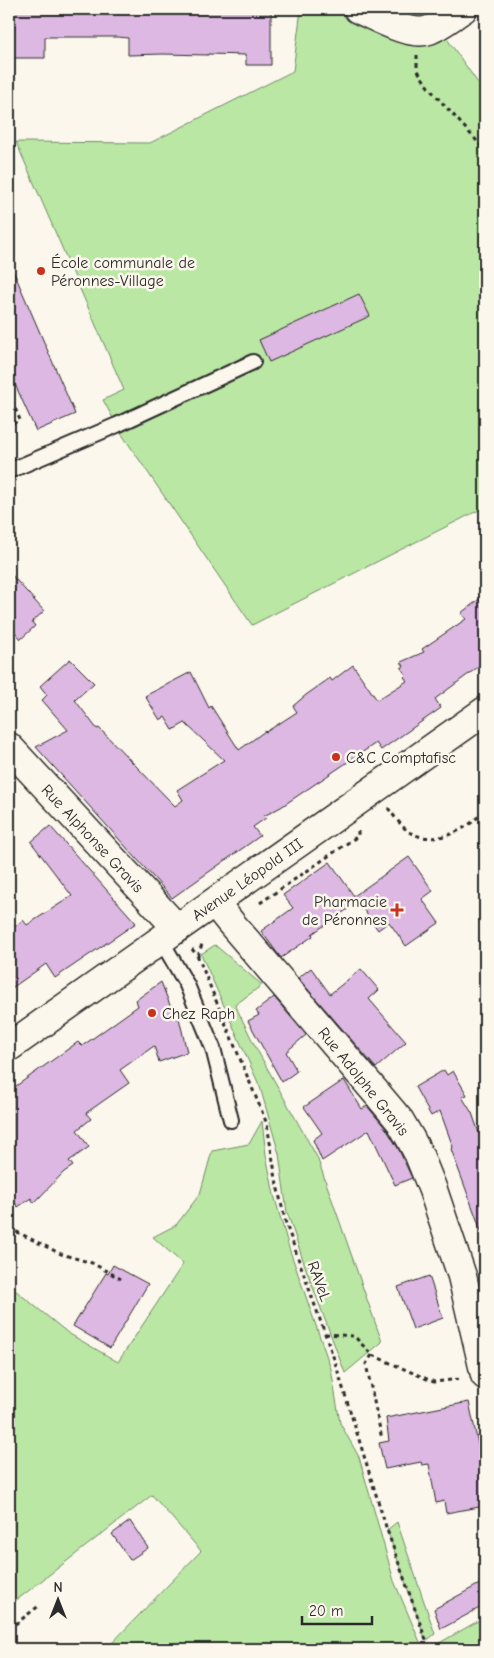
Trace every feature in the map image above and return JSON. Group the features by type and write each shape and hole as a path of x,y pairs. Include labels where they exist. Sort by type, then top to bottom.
{"street":[{"path":"358,9 416,32 427,31 438,26 463,9"},
{"name":"Avenue Léopold III","path":"9,1047 485,711"},
{"name":"Rue Alphonse Gravis","path":"9,747 169,934"},
{"name":"Rue Adolphe Gravis","path":"215,903 400,1121 410,1138 433,1190 462,1276 477,1377"}],"lane":[{"path":"9,471 117,425 253,362"},
{"path":"169,934 187,985 214,1048 231,1120"}],"path":[{"path":"416,32 417,69 428,87 485,150"},
{"path":"9,394 20,420 9,425"},
{"path":"374,790 401,824 410,832 423,836 442,836 453,833 480,816 485,808"},
{"name":"RAVeL","path":"169,934 198,957 268,1124 277,1185 286,1224 326,1334 387,1530 429,1649"},
{"path":"9,1228 61,1254 92,1263 121,1279"},
{"path":"326,1334 354,1336 372,1355 434,1382 477,1377"},
{"path":"372,1355 366,1364 382,1438"},
{"path":"9,1629 40,1605"}],"green space":[{"path":"301,9 358,9 438,26 485,93 485,507 252,625 121,433 103,400 124,390 16,142 150,143 293,71"},
{"path":"215,945 262,985 235,1005 256,1048 317,1157 382,1342 345,1373 287,1212 279,1154 260,1087 201,954"},
{"path":"262,1121 274,1195 289,1248 331,1369 340,1423 359,1457 394,1581 423,1649 110,1649 110,1645 201,1551 152,1495 9,1606 9,1298 15,1290 68,1333 118,1362 183,1264 153,1237 176,1225 200,1194 212,1151 249,1144"},
{"path":"397,1522 435,1634 426,1641 387,1530"},
{"path":"485,1617 485,1649 436,1649 434,1646"}],"building":[{"path":"9,9 271,9 271,65 246,65 246,55 128,55 128,38 118,37 45,37 45,58 9,58"},
{"path":"9,261 75,414 36,431 9,371"},
{"path":"359,294 370,316 269,362 259,340"},
{"path":"9,572 44,611 32,622 35,626 21,639 9,625"},
{"path":"485,595 485,662 435,699 441,708 381,750 376,743 281,807 264,816 266,818 253,827 260,836 172,898 36,747 68,730 42,700 47,695 40,686 70,659 94,683 75,700 97,729 99,728 175,806 183,800 177,790 224,760 185,723 173,730 165,717 160,720 145,696 191,672 209,708 211,706 239,750 265,731 297,712 293,706 306,695 330,678 332,681 353,665 377,700 407,681 404,677 406,675 401,668 404,666 401,662 424,652 422,649 466,619 461,613"},
{"path":"50,826 136,923 55,978 46,964 9,990 9,931 23,920 27,925 72,896 31,842"},
{"path":"409,857 433,891 422,899 439,923 406,946 389,922 378,930 358,902 281,958 261,931 293,908 283,895 330,862 354,896"},
{"path":"311,968 330,994 361,969 379,990 369,999 406,1042 376,1068 298,978"},
{"path":"161,982 175,1018 179,1018 187,1052 159,1062 154,1046 120,1070 129,1083 86,1113 91,1119 77,1130 89,1147 69,1161 73,1166 64,1172 34,1203 31,1198 18,1207 9,1194 9,1091 78,1042 82,1046 138,1006 136,1000"},
{"path":"274,997 306,1035 286,1052 297,1071 282,1082 248,1021 259,1015 256,1011"},
{"path":"444,1070 447,1075 453,1071 467,1095 462,1097 472,1113 485,1150 485,1236 483,1236 451,1149 453,1147 440,1111 431,1116 415,1087"},
{"path":"344,1080 362,1109 367,1106 387,1130 412,1178 395,1185 369,1130 322,1161 313,1140 322,1133 304,1107"},
{"path":"113,1265 148,1284 110,1348 73,1326"},
{"path":"429,1276 443,1318 413,1329 398,1287"},
{"path":"469,1402 485,1476 485,1506 446,1513 444,1501 436,1503 429,1464 422,1465 421,1462 385,1469 379,1443 389,1441 386,1418"},
{"path":"130,1521 148,1548 130,1560 112,1534"},
{"path":"485,1581 485,1605 441,1629 434,1609"}],"place":[{"name":"École communale de Péronnes-Village","path":"41,271"},
{"name":"C&C Comptafisc","path":"336,757"},
{"name":"Pharmacie de Péronnes","path":"397,910"},
{"name":"Chez Raph","path":"152,1013"}]}
